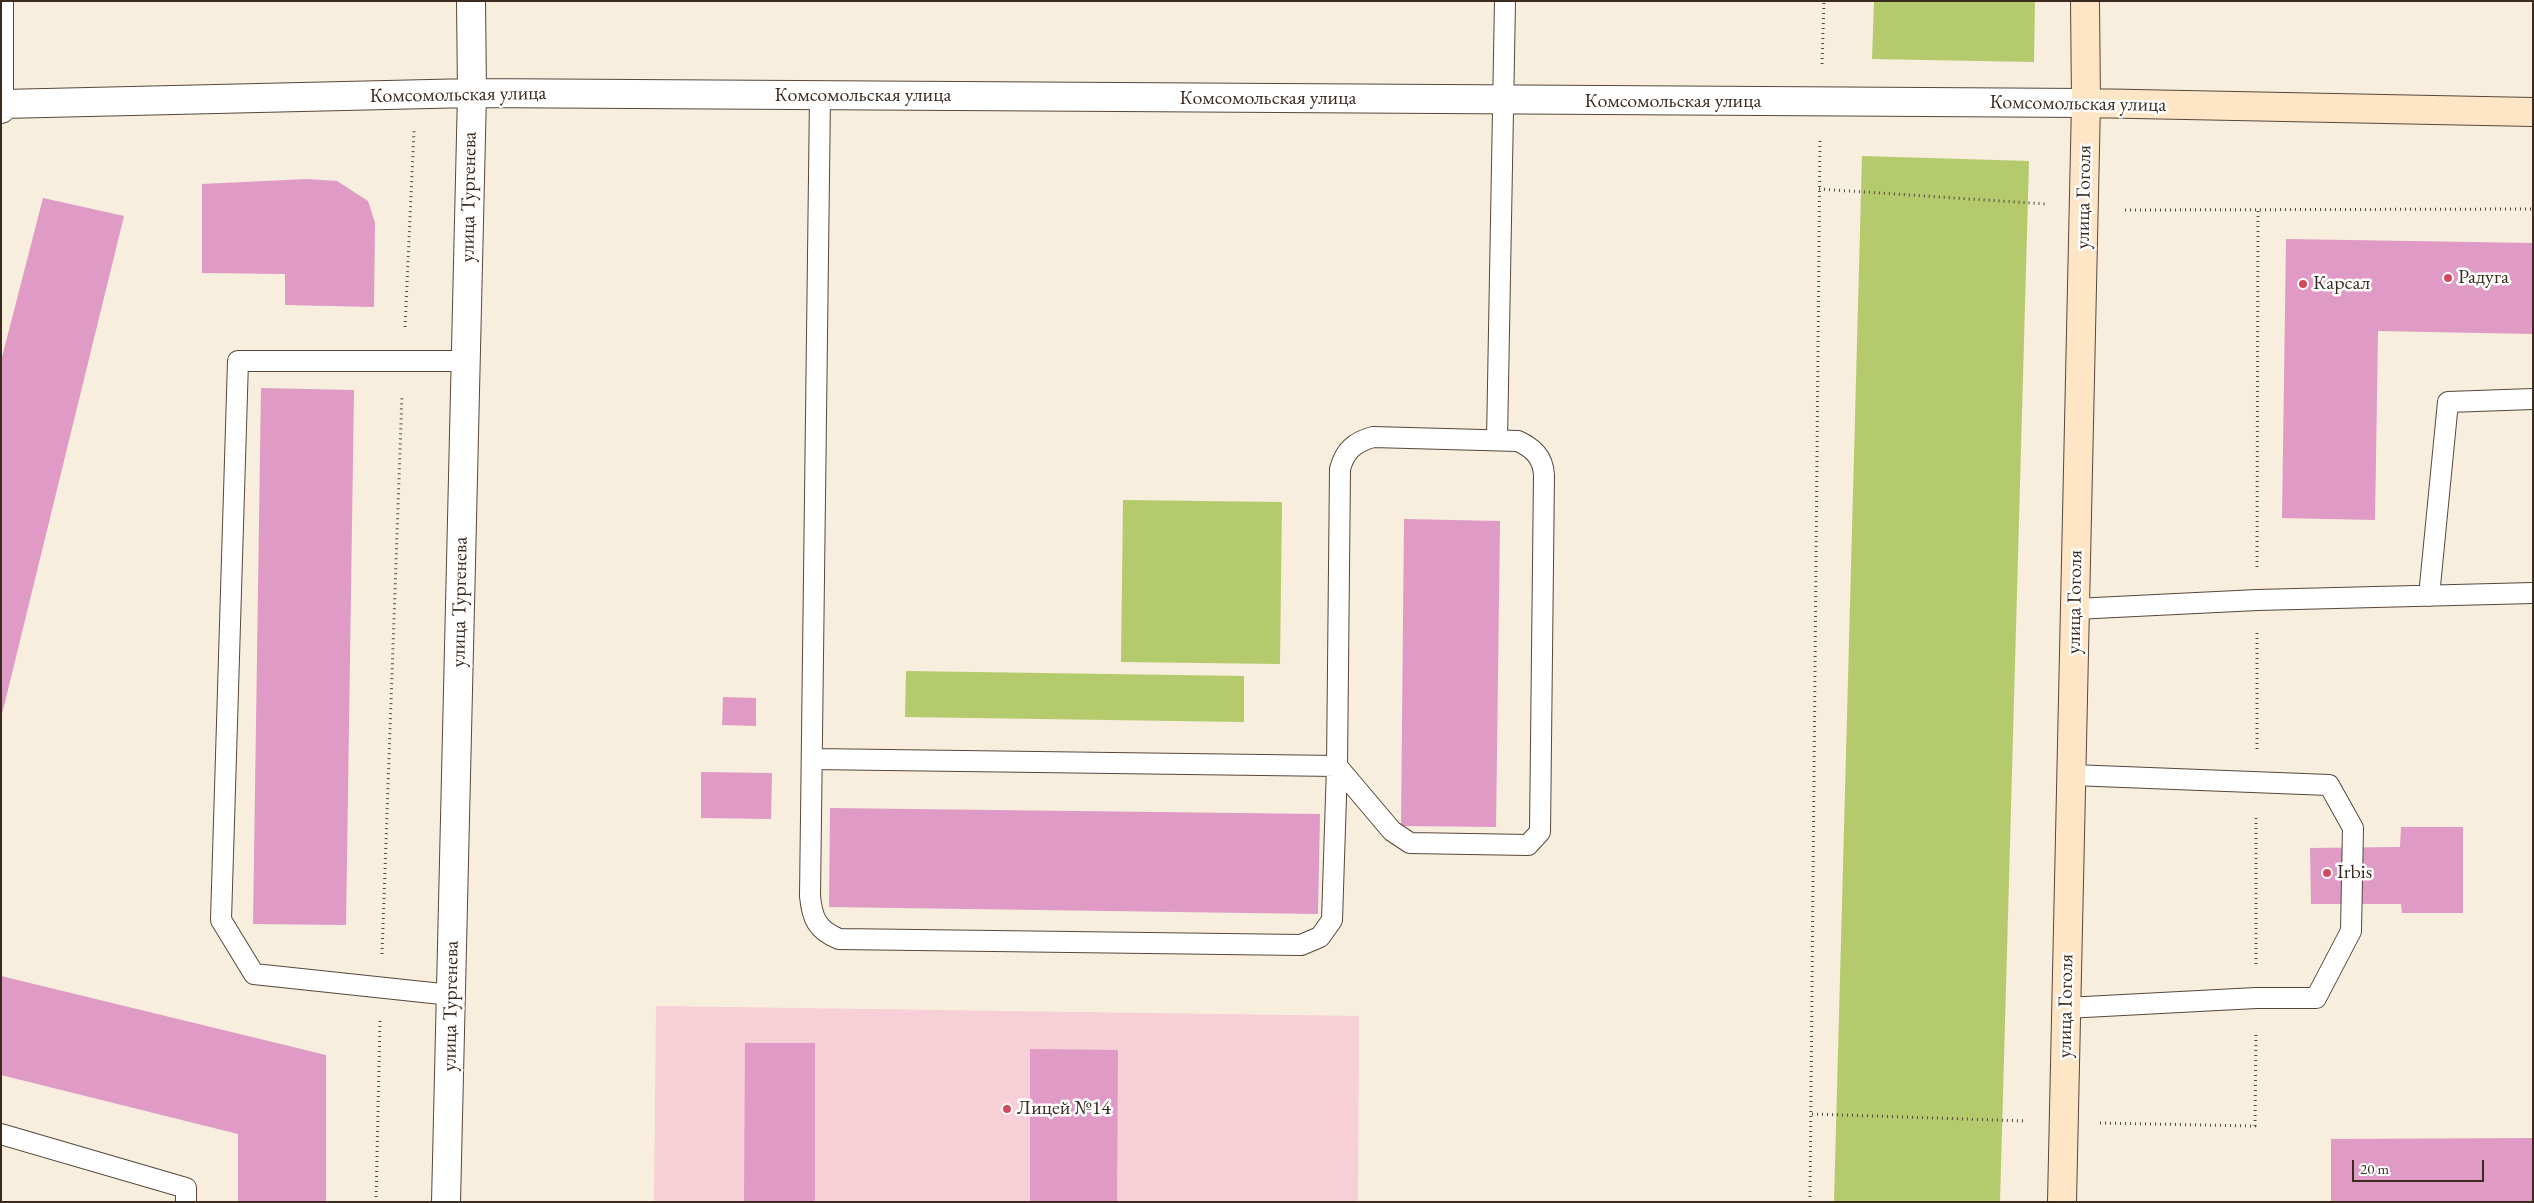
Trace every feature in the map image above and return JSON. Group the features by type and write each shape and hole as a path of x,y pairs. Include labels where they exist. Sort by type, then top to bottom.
{"main road":[{"name":"улица Гоголя","path":"2062,1202 2086,103 2085,1"},
{"name":"Комсомольская улица","path":"2086,103 2533,112"}],"street":[{"name":"улица Тургенева","path":"446,1202 472,93 471,1"},
{"name":"Комсомольская улица","path":"2,107 472,93 1821,103 2086,103"}],"lane":[{"path":"2,107 3,1"},
{"path":"1497,440 1501,100 1505,1"},
{"path":"812,759 1337,766 1392,831 1410,843 1520,846 1533,842 1540,832 1544,468 1541,460 1531,447 1518,441 1373,437 1360,441 1344,456 1340,469 1337,766 1332,920 1320,937 1301,945 839,939 827,934 818,926 812,915 811,906 812,759 820,96"},
{"path":"451,995 254,974 221,920 238,361 465,361"},
{"path":"2429,596 2448,402 2533,399"},
{"path":"2075,609 2257,600 2533,593"},
{"path":"2066,1008 2256,998 2316,998 2351,931 2353,828 2329,785 2256,784 2072,775"},
{"path":"1,1134 186,1188 186,1202"}],"path":[{"path":"1810,1202 1819,188 1824,1"},
{"path":"376,1202 380,987 415,95"},
{"path":"1819,188 2084,207"},
{"path":"2125,210 2533,210"},
{"path":"2255,1126 2258,210"}],"shaded area":[{"name":"Лицей №14","path":"656,1006 1359,1016 1358,1202 654,1202"}],"green space":[{"path":"1874,1 2035,1 2034,62 1872,59"},
{"path":"1862,156 2029,161 2000,1202 1834,1202"},
{"path":"1123,500 1282,502 1280,664 1121,662"},
{"path":"906,671 1244,676 1244,722 905,717"}],"building":[{"path":"307,179 337,181 368,201 375,223 374,307 285,305 285,274 202,273 202,184"},
{"path":"43,198 124,216 2,714 1,361"},
{"path":"2286,239 2533,243 2533,334 2378,331 2375,520 2282,518"},
{"path":"261,388 354,390 346,925 253,924"},
{"path":"1404,519 1500,521 1496,827 1401,826"},
{"path":"723,697 756,698 756,726 722,725"},
{"path":"701,772 772,773 771,819 701,818"},
{"path":"830,808 1320,814 1318,914 829,907"},
{"path":"2401,827 2463,827 2463,913 2402,913 2401,904 2311,904 2310,848 2400,847"},
{"path":"1,976 326,1055 326,1202 238,1202 238,1134 1,1075"},
{"path":"745,1043 815,1043 815,1202 744,1202"},
{"path":"1030,1049 1118,1050 1117,1202 1030,1202"},
{"path":"2533,1138 2533,1202 2331,1202 2331,1139"}],"place":[{"name":"Радуга","path":"2448,278"},
{"name":"Карсал","path":"2303,284"},
{"name":"Irbis","path":"2327,873"},
{"name":"Лицей №14","path":"1007,1109"}]}
